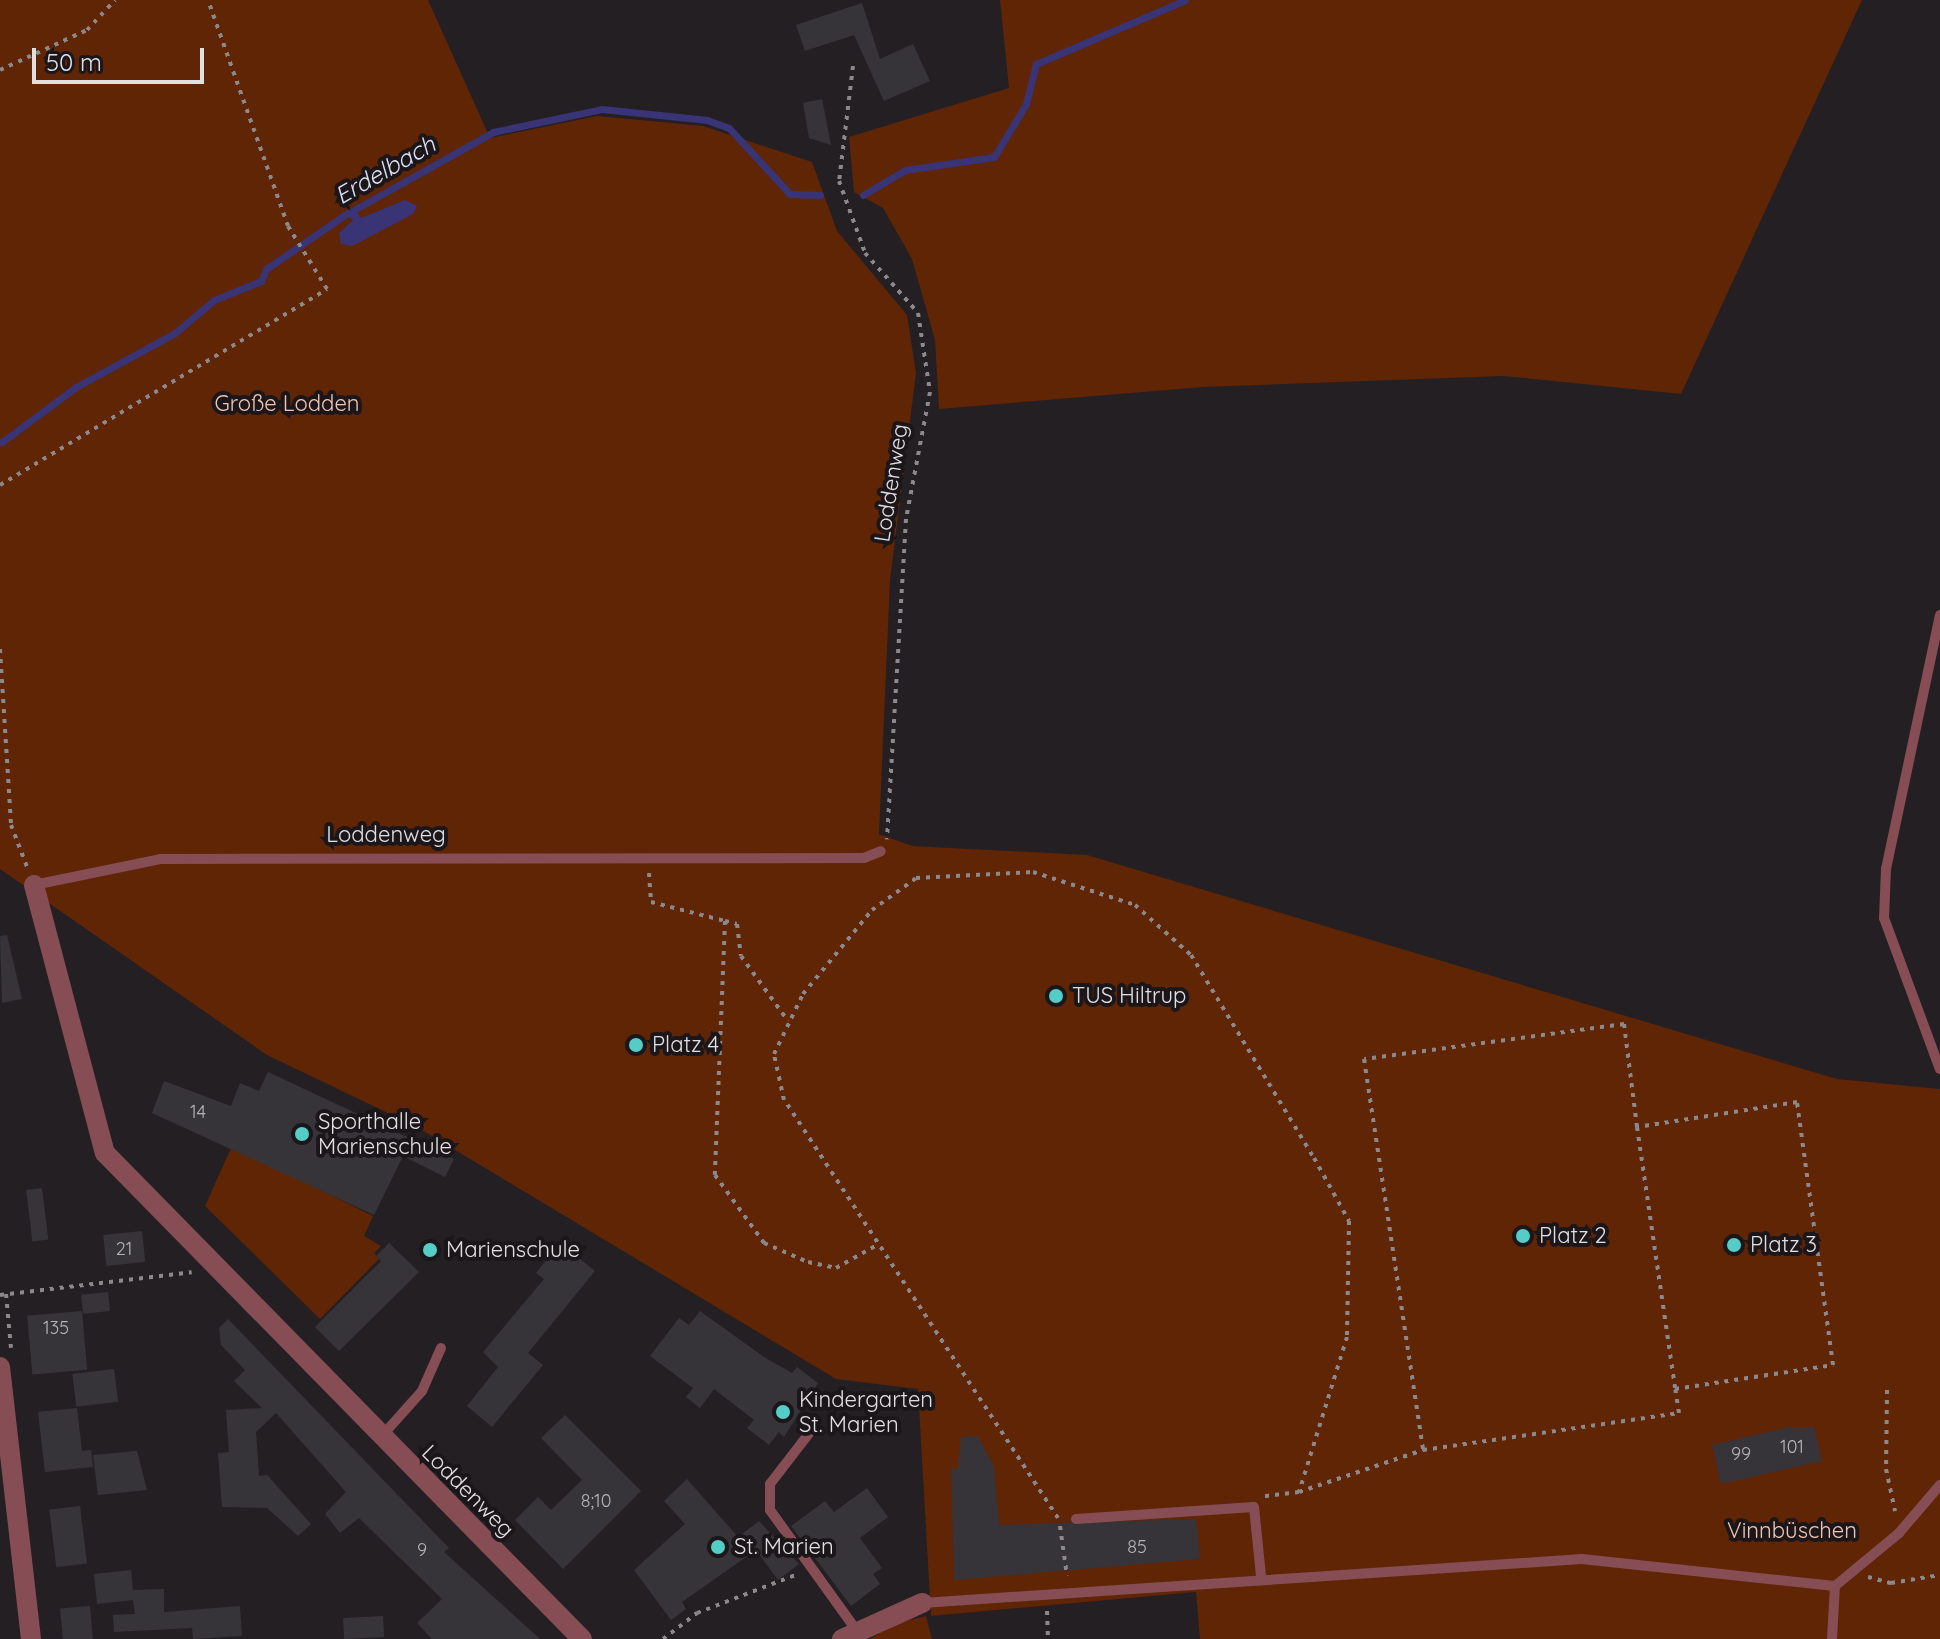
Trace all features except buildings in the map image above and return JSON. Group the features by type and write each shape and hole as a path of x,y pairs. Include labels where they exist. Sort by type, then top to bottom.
{"street":[{"name":"Loddenweg","path":"34,885 105,1153 214,1269 582,1639"},
{"path":"1,1368 31,1639"},
{"path":"849,1635 922,1603"}],"lane":[{"path":"1940,615 1886,869 1884,918 1940,1069"},
{"name":"Loddenweg","path":"34,885 161,859 864,858 881,851"},
{"path":"381,1437 422,1391 441,1348"},
{"path":"814,1427 770,1484 770,1510 809,1565 849,1635"},
{"path":"1832,1639 1835,1586 1853,1567 1899,1533 1940,1485"},
{"path":"1074,1516 1254,1507 1261,1576"},
{"path":"922,1603 1261,1576 1582,1559 1835,1586"}],"path":[{"path":"0,70 87,30 115,0"},
{"path":"0,485 327,289 288,226 208,0"},
{"name":"Loddenweg","path":"853,66 838,150 845,208 865,253 918,313 930,392 906,519 889,835 881,851"},
{"path":"0,649 11,825 34,885"},
{"path":"648,858 651,902 737,924 741,956 784,1006 789,1023"},
{"path":"1066,1591 1069,1556 1057,1514 784,1100 774,1054 803,994 872,910 916,878 1033,872 1135,905 1191,955 1349,1221 1347,1337 1299,1492"},
{"path":"725,921 715,1175 764,1243 808,1262 836,1268 879,1244"},
{"path":"1252,1498 1299,1492 1423,1450 1679,1413 1624,1024 1364,1059 1423,1450"},
{"path":"1637,1127 1797,1102 1833,1365 1675,1389"},
{"path":"1,1368 11,1346 3,1294 214,1269"},
{"path":"1887,1390 1886,1469 1899,1533"},
{"path":"1057,1514 1074,1516"},
{"path":"663,1639 697,1613 791,1581 809,1565"},
{"path":"1853,1567 1891,1583 1940,1575"},
{"path":"1046,1593 1048,1637"}],"green space":[{"path":"0,0 428,0 490,138 597,116 703,126 812,162 837,231 907,315 916,373 890,580 879,834 912,846 1087,855 1837,1079 1940,1089 1940,1639 1200,1639 1196,1592 931,1616 918,1389 836,1379 417,1127 267,1055 0,869"},
{"path":"1000,0 1862,0 1681,394 1503,376 1203,387 939,409 935,340 912,259 883,208 854,192 849,137 1009,88"},
{"path":"232,1146 373,1216 364,1236 381,1246 374,1253 379,1259 320,1319 205,1206"},
{"path":"926,1616 932,1639 870,1639 897,1623"}],"shaded area":[{"path":"405,200 417,206 413,214 352,246 341,244 339,233 353,220 346,215 355,210 361,218"}],"waterway":[{"name":"Erdelbach","path":"863,195 905,170 994,157 1026,104 1036,64 1185,0"},
{"name":"Erdelbach","path":"2,442 76,387 175,333 214,300 261,281 266,269 343,216 493,132 602,109 707,120 729,128 790,194 820,195"}],"place":[{"name":"TUS Hiltrup","path":"1056,996"},
{"name":"Platz 4","path":"636,1045"},
{"name":"Sporthalle Marienschule","path":"302,1134"},
{"name":"Platz 2","path":"1523,1236"},
{"name":"Platz 3","path":"1734,1245"},
{"name":"Marienschule","path":"430,1250"},
{"name":"Kindergarten St. Marien","path":"783,1412"},
{"name":"St. Marien","path":"718,1547"}],"park label":[{"name":"Große Lodden","path":"287,404"},
{"name":"Vinnbüschen","path":"1792,1531"}]}
